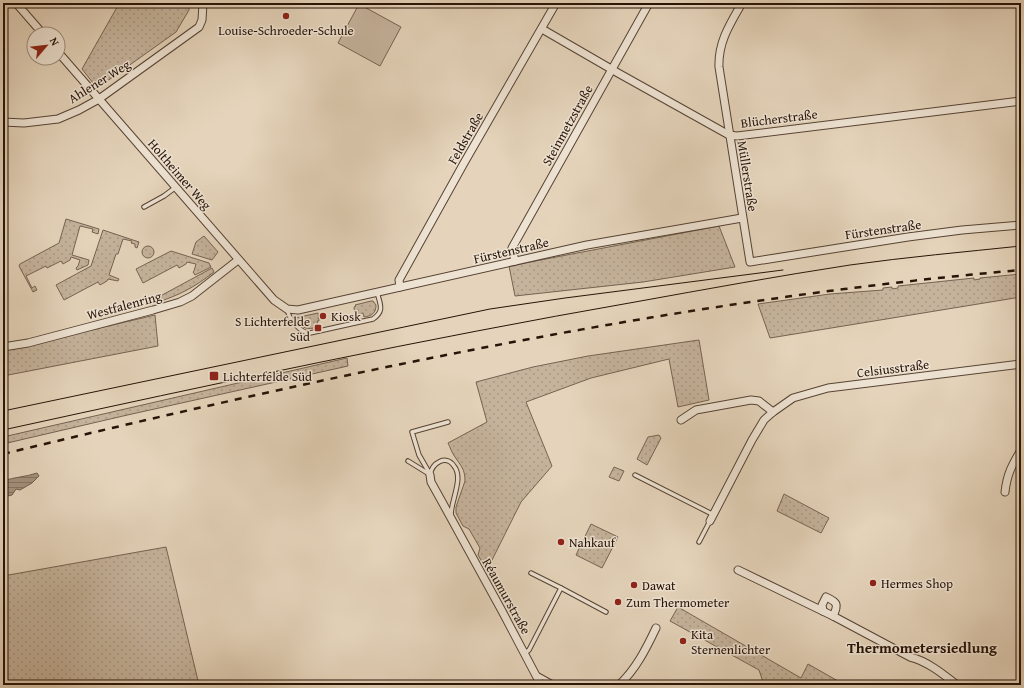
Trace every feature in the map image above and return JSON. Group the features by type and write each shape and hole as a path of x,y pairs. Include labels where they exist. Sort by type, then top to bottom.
{"street":[{"path":"16,3 36,26"},
{"name":"Ahlener Weg","path":"3,122 24,124 58,118 79,110 99,99 178,44 199,27 202,20 203,3"},
{"name":"Feldstraße","path":"400,287 399,280 556,3"},
{"name":"Steinmetzstraße","path":"515,261 512,248 649,3"},
{"name":"Müllerstraße","path":"742,3 724,34 718,58 750,262"},
{"name":"Blücherstraße","path":"542,28 612,70 729,135 737,136 1021,101"},
{"name":"Holtheimer Weg","path":"66,61 238,260 274,300 287,311"},
{"name":"Fürstenstraße","path":"287,311 298,310 593,244 742,218"},
{"name":"Fürstenstraße","path":"750,262 908,236 1021,225"},
{"name":"Westfalenring","path":"3,347 42,339 180,302 198,292 238,260"},
{"name":"Celsiusstraße","path":"712,518 752,440 764,420 793,398 828,388 1021,364"},
{"path":"681,420 696,410 751,400 759,401 773,412"},
{"path":"1005,492 1006,478 1021,450"},
{"name":"Réaumurstraße","path":"430,475 431,482 541,685"},
{"path":"738,570 823,611 916,659 936,670 957,685"},
{"path":"823,611 822,605 826,596 836,604 836,609 833,616"},
{"path":"619,685 629,676 642,656 656,628"}],"lane":[{"path":"144,207 164,196 176,187"},
{"path":"287,311 294,322 302,331 306,333 325,330 373,319 379,315 381,309 377,292"},
{"path":"430,475 419,455 412,432 448,422"},
{"path":"430,475 433,466 444,460 451,462 457,471 458,478 452,502 451,519"},
{"path":"408,461 430,475"},
{"path":"635,475 712,518"},
{"name":"Celsiusstraße","path":"699,542 712,518"},
{"path":"531,573 606,612"},
{"path":"525,653 530,650 561,588"},
{"path":"536,674 556,685"}],"shaded area":[{"path":"118,3 189,3 189,10 176,32 103,84 93,83 82,69"},
{"path":"359,4 401,27 380,66 338,43"},
{"path":"66,219 99,229 98,234 92,232 93,229 80,226 72,255 89,260 88,265 77,270 76,268 80,260 71,257 70,260 63,264 61,261 47,268 46,266 26,276 32,288 35,286 37,290 33,292 19,266 20,264 59,243"},
{"path":"719,226 735,267 643,282 515,296 509,266"},
{"path":"103,230 139,242 137,248 135,247 135,244 131,243 132,241 123,239 109,275 119,279 118,281 108,279 100,285 98,282 64,300 56,285 91,266"},
{"path":"204,236 218,252 212,260 192,254 196,242"},
{"path":"146,246 150,246 154,252 150,258 146,258 142,254 142,250"},
{"path":"171,251 209,263 211,267 195,275 193,272 196,264 187,262 179,268 177,265 143,283 136,269"},
{"path":"212,268 214,272 186,290 155,303 153,300"},
{"path":"1021,274 1021,297 770,338 758,304 830,294 883,290 883,288 892,287 892,289 898,288 898,286 974,278 974,280 980,278"},
{"path":"373,301 376,305 373,314 364,317 363,313 355,315 355,305"},
{"path":"318,313 318,325 314,326 314,328 303,327 295,318"},
{"path":"155,315 158,346 3,376 3,351"},
{"path":"699,340 709,400 678,407 669,359 591,378 526,402 552,466 521,502 487,570 478,555 480,548 469,529 463,526 456,513 456,507 465,477 462,468 448,443 487,422 476,382 533,367 588,356"},
{"path":"347,358 348,366 3,444 3,437"},
{"path":"659,435 661,438 647,465 637,459 648,437"},
{"path":"614,467 624,471 619,481 609,477"},
{"path":"37,473 39,476 32,483 20,490 16,489 12,495 3,497 3,481"},
{"path":"784,494 829,518 821,533 777,511"},
{"path":"591,524 618,537 602,568 576,555"},
{"path":"166,547 199,685 3,685 3,576"},
{"path":"678,607 801,678 808,664 845,685 764,685 759,670 670,621"}],"tram line":[{"path":"3,430 318,363 556,316 850,265 1021,246"},
{"path":"3,411 490,309 783,270"}],"railway":[{"path":"3,454 255,395 382,368 636,320 764,300 892,283 1021,270"}],"place":[{"name":"Louise-Schroeder-Schule","path":"286,16"},
{"name":"Kiosk","path":"323,316"},
{"name":"S Lichterfelde Süd","path":"318,328"},
{"name":"Lichterfelde Süd","path":"214,376"},
{"name":"Nahkauf","path":"561,542"},
{"name":"Hermes Shop","path":"873,583"},
{"name":"Dawat","path":"634,585"},
{"name":"Zum Thermometer","path":"618,602"},
{"name":"Kita Sternenlichter","path":"683,641"}],"district":[{"name":"Thermometersiedlung","path":"922,648"}]}
